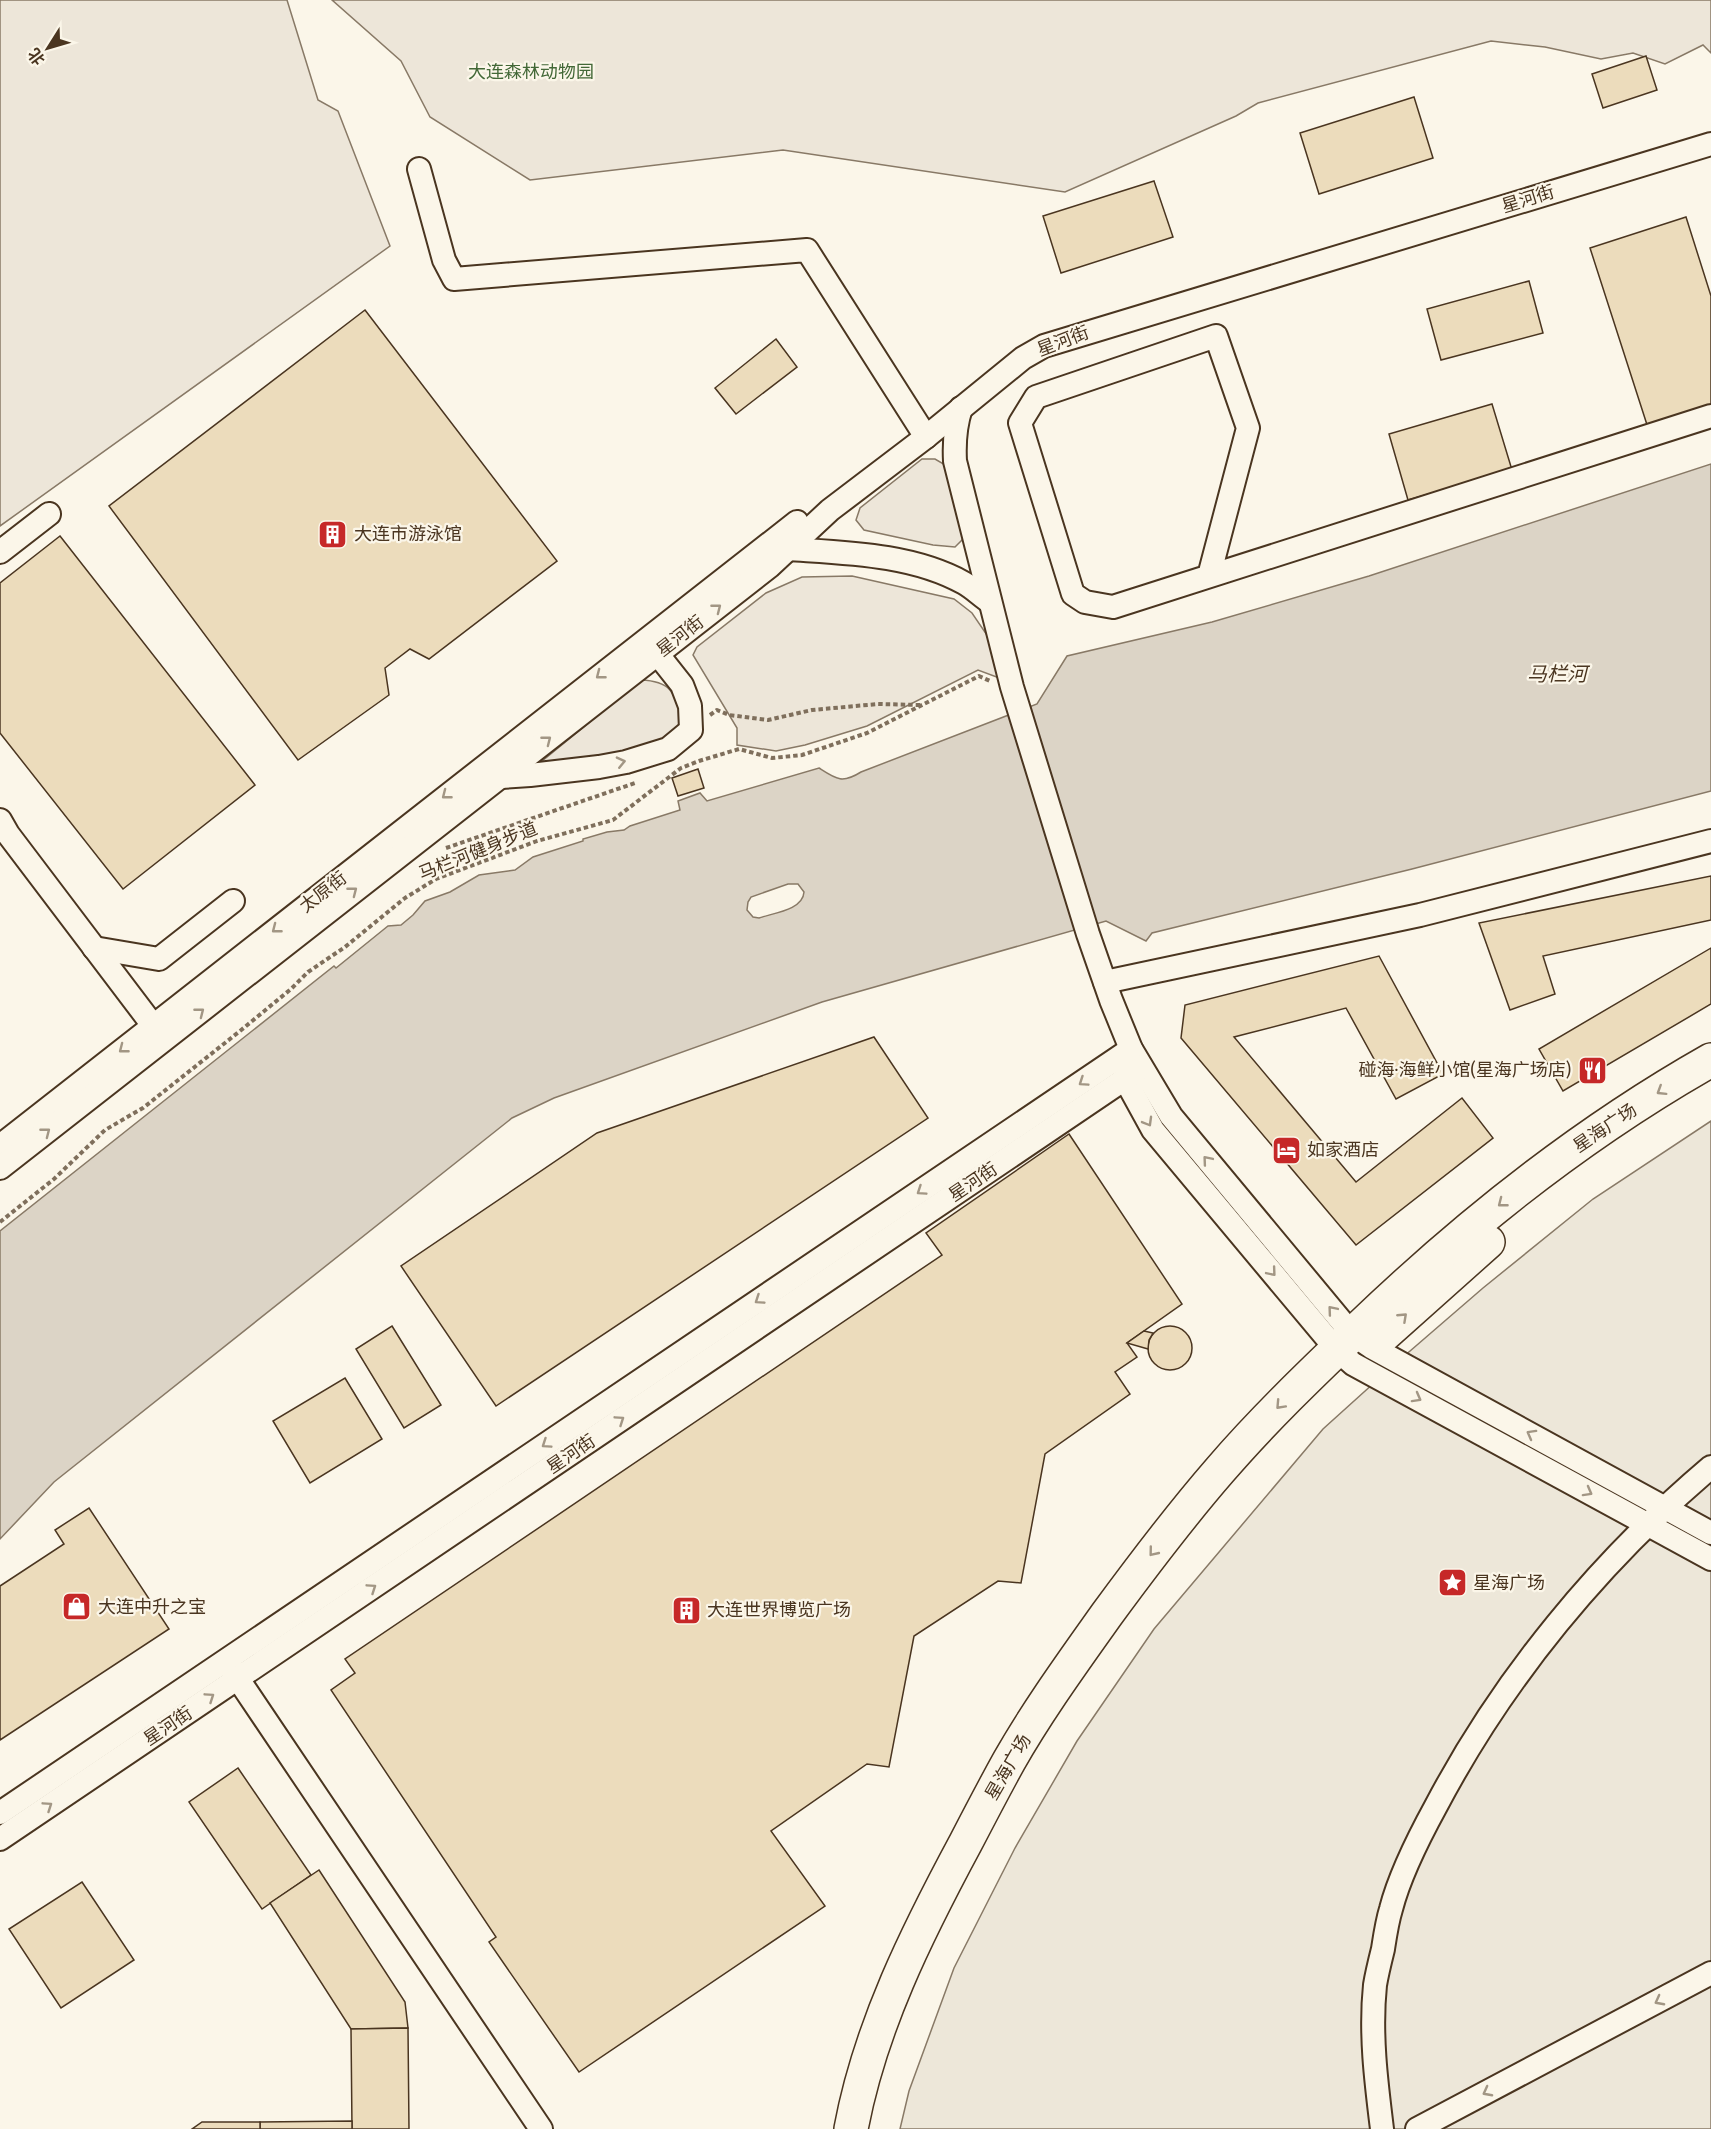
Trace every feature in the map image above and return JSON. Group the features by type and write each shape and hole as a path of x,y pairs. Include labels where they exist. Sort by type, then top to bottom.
{"highway":[{"name":"星海广场","path":"872,2129 878,2099 896,2040 972,1875 1031,1767 1095,1670 1163,1574 1237,1484 1316,1397 1409,1279 1463,1233 1584,1142 1711,1060"},
{"name":"星海广场","path":"850,2129 875,2034 952,1868 1010,1760 1074,1659 1145,1563 1220,1469 1302,1382 1353,1349 1531,1208 1644,1128 1711,1086"}],"street":[{"name":"星河街","path":"501,777 652,646 922,431 1016,348 1059,325 1711,129"},
{"name":"星河街","path":"922,431 961,408 1023,358 1062,339 1711,144"},
{"path":"419,169 444,260 454,279 807,250 922,431"},
{"path":"1209,576 1248,428 1216,336 1036,397 1020,423 1073,594 1085,602 1113,607 1711,416"},
{"path":"961,408 953,440 955,461 990,602 1004,685 1132,1066 1353,1349 1648,1525 1711,1559"},
{"path":"0,552 49,514"},
{"path":"784,542 901,561 934,569 965,584 990,602"},
{"path":"501,777 626,762 668,749 691,730 690,706 682,685 652,646"},
{"name":"太原街","path":"0,1168 158,1033 652,646"},
{"name":"太原街","path":"0,1146 158,1033 501,777"},
{"path":"0,820 8,834 158,1033"},
{"path":"1105,982 1420,915 1711,841"},
{"path":"94,948 159,959 233,901"},
{"name":"星河街","path":"0,1813 232,1670 1132,1066"},
{"name":"星河街","path":"0,1839 232,1670 1132,1066"},
{"path":"1353,1349 1711,1533"},
{"path":"1382,2129 1374,2064 1375,1984 1391,1907 1417,1842 1450,1778 1487,1718 1529,1661 1610,1562 1711,1467"},
{"path":"232,1670 541,2129"},
{"path":"1417,2129 1711,1973"}],"path":[{"name":"马栏河健身步道","path":"0,1222 54,1179 105,1130 143,1108 291,989 308,972 345,947 405,898 436,879 537,841 613,820 681,768 740,750 772,758 802,755 867,733 979,676 1004,685"},
{"path":"691,719 708,716 717,710 729,715 768,720 823,709 878,704 921,705"},
{"path":"660,775 681,768"},
{"path":"444,849 638,782"}],"green space":[{"path":"0,0 287,0 318,100 338,111 390,246 0,526"},
{"name":"大连森林动物园","path":"332,0 1711,0 1711,53 1703,45 1665,64 1633,53 1601,59 1545,47 1491,41 1258,103 1236,116 1065,192 783,150 530,180 430,117 401,61"},
{"path":"922,459 935,459 947,466 964,538 955,547 933,545 864,530 856,520 860,508"},
{"path":"852,576 954,599 972,613 989,638 1002,679 978,670 867,726 805,745 776,751 737,745 737,728 693,655 697,647 766,593 802,577"},
{"path":"641,680 659,683 674,695 682,718 673,735 607,757 541,762"}],"shaded area":[{"name":"星海广场","path":"1711,1121 1711,2129 900,2129 909,2091 954,1968 1015,1848 1077,1741 1154,1629 1323,1429 1483,1288 1593,1199"}],"water":[{"name":"马栏河","path":"1711,464 1711,791 1412,869 1152,933 1146,941 1106,921 822,1002 554,1098 512,1118 54,1482 0,1539 0,1231 334,966 336,968 388,926 401,925 425,901 450,892 479,875 515,870 533,857 583,841 583,839 624,830 680,810 678,801 700,793 707,801 819,768 839,779 849,778 1037,704 1067,656 1212,622 1369,576","holes":["788,884 798,884 804,892 799,903 793,907 759,918 753,917 747,910 751,897"]}],"building":[{"path":"1646,56 1657,90 1603,108 1592,74"},
{"path":"1414,97 1433,158 1319,194 1300,133"},
{"path":"1154,181 1173,237 1061,273 1043,216"},
{"path":"1686,217 1711,296 1711,414 1650,434 1590,248"},
{"path":"1529,281 1543,333 1441,360 1427,309"},
{"name":"大连市游泳馆","path":"365,310 557,561 429,659 410,649 385,668 389,695 298,760 109,506"},
{"path":"776,339 797,367 736,414 715,388"},
{"path":"1492,404 1512,470 1408,500 1389,434"},
{"path":"60,536 255,785 123,889 0,733 0,583"},
{"path":"698,769 704,788 678,796 672,778"},
{"path":"1711,876 1711,920 1543,956 1555,994 1510,1010 1479,923"},
{"path":"1711,948 1711,1004 1563,1091 1539,1049"},
{"path":"1379,956 1443,1074 1396,1099 1346,1008 1234,1037 1356,1182 1462,1098 1493,1138 1356,1245 1181,1038 1185,1005"},
{"path":"874,1037 928,1118 496,1406 401,1266 597,1133"},
{"name":"大连世界博览广场","path":"1069,1134 1182,1304 1127,1343 1137,1357 1115,1372 1130,1394 1045,1454 1021,1583 998,1581 914,1636 889,1767 867,1764 771,1831 825,1906 579,2072 489,1942 496,1937 331,1690 355,1673 345,1659 942,1255 926,1233"},
{"path":"392,1326 441,1405 404,1428 356,1349"},
{"path":"1170,1326 1179,1327 1186,1332 1191,1339 1191,1357 1186,1364 1179,1369 1170,1370 1161,1369 1154,1364 1149,1357 1148,1348 1149,1339 1154,1332 1161,1327"},
{"path":"1144,1331 1153,1333 1148,1349 1127,1343"},
{"path":"345,1378 382,1439 310,1483 273,1421"},
{"name":"大连中升之宝","path":"89,1508 169,1629 0,1740 0,1586 64,1544 55,1530"},
{"path":"238,1768 311,1875 262,1909 189,1802"},
{"path":"319,1870 405,2002 408,2028 351,2029 270,1903"},
{"path":"82,1882 134,1960 61,2008 9,1929"},
{"path":"408,2028 409,2129 352,2129 351,2029"},
{"path":"352,2121 352,2129 260,2129 260,2122"},
{"path":"202,2122 260,2122 260,2129 192,2129"}],"place":[{"name":"大连市游泳馆","path":"333,534"},
{"name":"碰海·海鲜小馆(星海广场店)","path":"1592,1070"},
{"name":"如家酒店","path":"1286,1150"},
{"name":"星海广场","path":"1452,1583"},
{"name":"大连中升之宝","path":"77,1607"},
{"name":"大连世界博览广场","path":"686,1610"}]}
